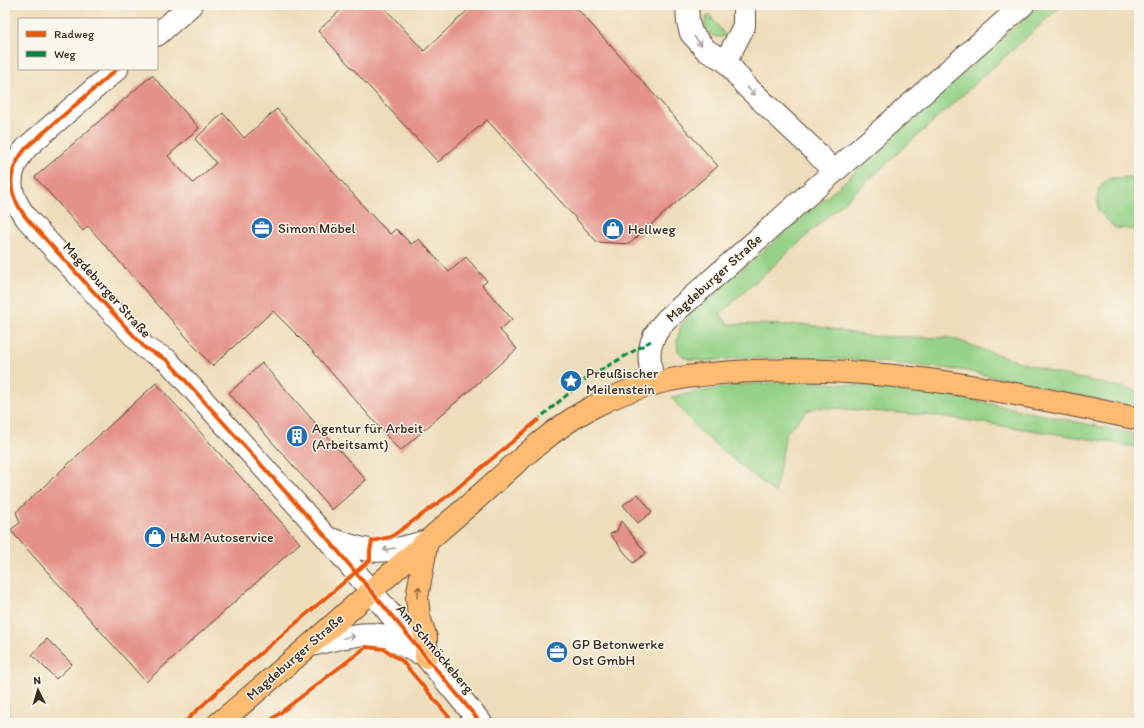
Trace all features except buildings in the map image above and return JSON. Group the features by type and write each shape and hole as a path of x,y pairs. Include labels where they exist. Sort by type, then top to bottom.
{"main road":[{"path":"654,384 689,377 735,372 782,370 842,372 936,380 1005,391 1139,419"},
{"name":"Magdeburger Straße","path":"219,723 311,645 371,590 553,432 564,424 600,404 624,393 654,384"},
{"path":"426,657 426,638 419,617 417,598 427,541"}],"street":[{"path":"158,34 192,5"},
{"path":"672,5 688,5 688,22 691,33 707,51 726,61 745,85 813,149 834,172"},
{"path":"726,61 744,26 744,5"},
{"name":"Magdeburger Straße","path":"654,384 649,364 649,353 651,341 659,327 1023,5"},
{"name":"Magdeburger Straße","path":"116,70 22,153 14,167 12,176 12,189 15,200 28,220 145,348 167,360 327,538 371,590"},
{"name":"Magdeburger Straße","path":"327,538 370,551 414,546 427,541"},
{"name":"Am Schmöckeberg","path":"371,590 481,723"},
{"path":"311,645 331,640 374,634 387,636 426,657"}],"green space":[{"path":"1040,5 1062,5 720,314 728,324 810,325 868,336 952,338 1055,373 1139,391 1139,408 961,370 836,359 739,358 704,361 689,359 684,357 678,351 677,342 681,325 694,310 843,183 870,158 876,150"},
{"path":"709,14 726,36 715,36 707,32 705,29 705,24"},
{"path":"1134,177 1139,182 1139,230 1115,228 1098,210 1098,189 1109,178"},
{"path":"818,382 944,394 1139,435 1139,448 1109,442 938,416 818,407 807,411 786,433 775,493 701,433 671,397 737,385"}],"waterway":[{"path":"5,699 8,723"}],"marked path":[{"path":"536,421 587,378 651,341"}],"cycle path":[{"path":"116,70 27,147 20,157 15,166 11,184 16,201 21,210 28,220 145,348 167,360 327,538 481,723"},
{"path":"184,723 241,670 370,560 372,541 391,537 449,495 538,420"},
{"path":"267,723 366,647 384,649 402,661 454,723"}],"place":[{"name":"Simon Möbel","path":"262,228"},
{"name":"Hellweg","path":"613,229"},
{"name":"Preußischer Meilenstein","path":"571,381"},
{"name":"Agentur für Arbeit (Arbeitsamt)","path":"297,436"},
{"name":"H&M Autoservice","path":"155,537"},
{"name":"GP Betonwerke Ost GmbH","path":"557,652"}]}
